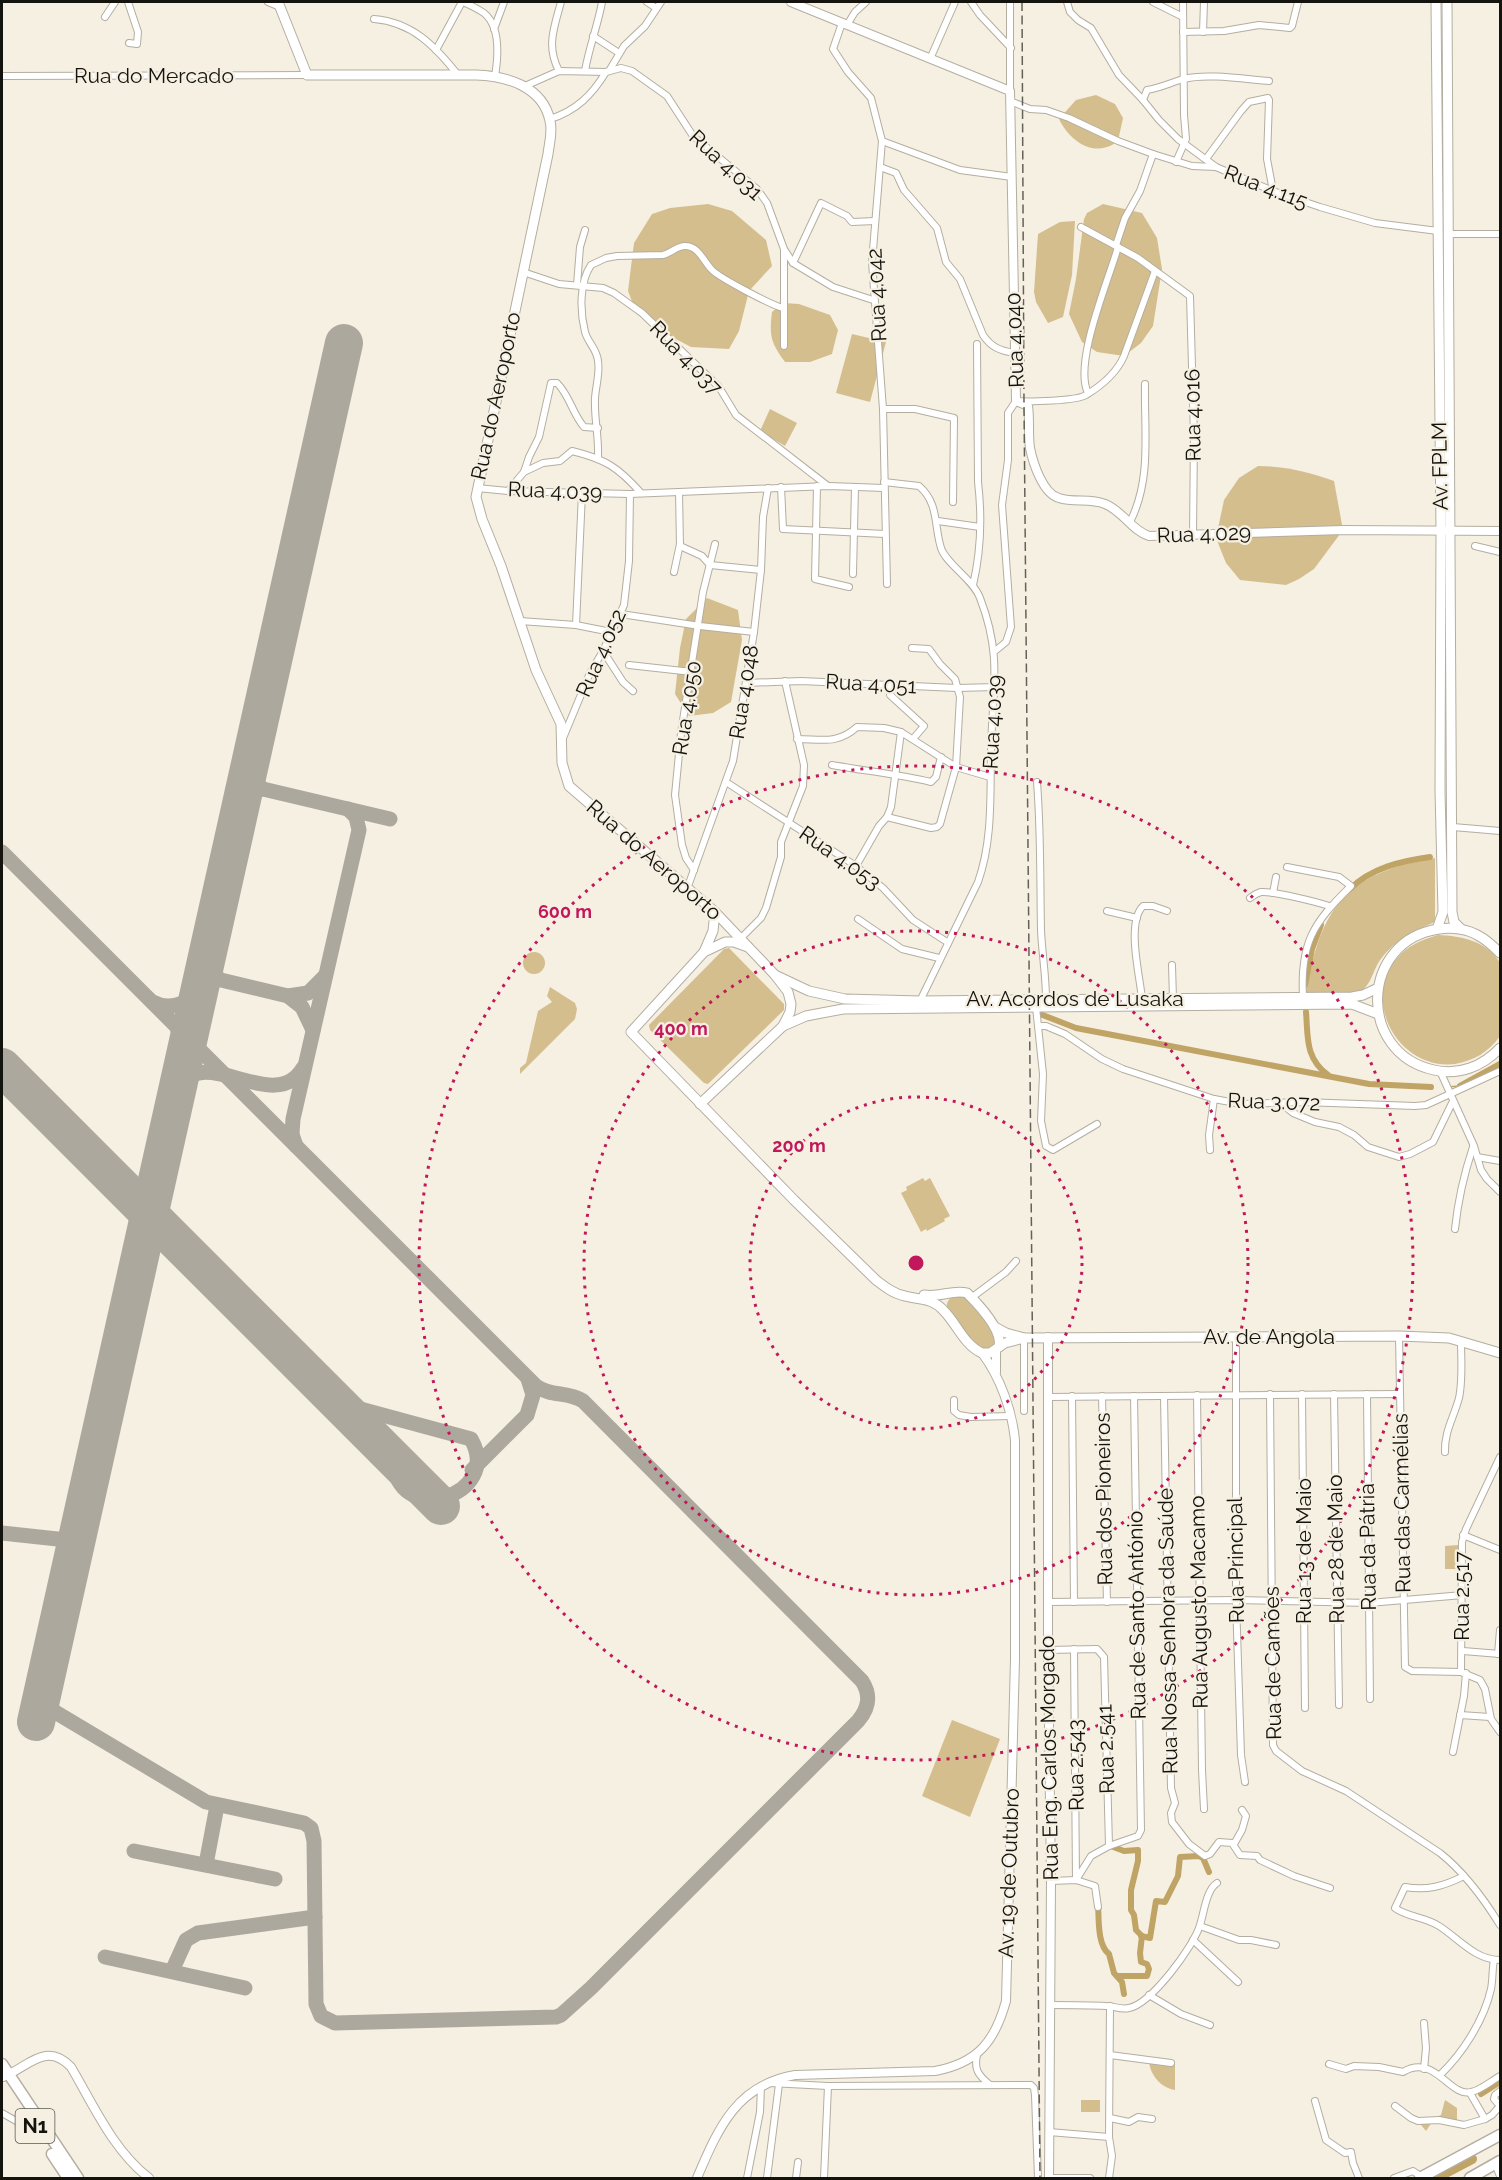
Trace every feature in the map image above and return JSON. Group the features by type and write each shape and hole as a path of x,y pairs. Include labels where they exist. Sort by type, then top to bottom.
{"main road":[{"name":"Av. FPLM","path":"1436,2 1441,507 1448,535"},
{"name":"Av. FPLM","path":"1437,929 1443,912 1440,791 1448,535 1447,2"},
{"path":"279,4 307,75 495,76 511,79 525,86 544,107 550,119"},
{"name":"Rua do Aeroporto","path":"550,119 548,154 476,497 536,670 561,724 562,763 569,786 715,912 775,975 788,992 791,1004 783,1026"},
{"path":"1437,197 1448,196"},
{"path":"1448,535 1452,912 1454,922 1461,929"},
{"path":"704,952 713,931 715,912"},
{"path":"1500,953 1478,935 1461,929 1437,929 1422,933 1398,949 1382,974 1378,988 1378,1014 1390,1042 1400,1053 1425,1068 1440,1071 1472,1068 1487,1060 1500,1048"},
{"name":"Rua do Aeroporto","path":"700,1104 631,1032 704,952 725,942 734,942 750,948"},
{"name":"Av. Acordos de Lusaka","path":"775,975 809,991 830,997 920,1001 1352,997 1378,988"},
{"name":"Av. Acordos de Lusaka","path":"783,1026 807,1016 843,1009 1352,1004 1378,1014"},
{"path":"783,1026 700,1104 876,1280 895,1293 926,1299 935,1304 945,1311 961,1334 982,1353 990,1353 1005,1343 1024,1338"},
{"path":"895,1293 910,1292 929,1296 960,1291 972,1298 995,1327 1000,1337 998,1348"},
{"path":"945,1311 944,1301 950,1294"},
{"path":"995,1327 1024,1338"},
{"name":"Av. de Angola","path":"1024,1338 1399,1336 1461,1340 1500,1353"},
{"name":"N1","path":"2,2064 4,2076 68,2178"},
{"name":"N1","path":"4,2076 78,2178"},
{"path":"1421,2178 1500,2135"},
{"path":"1470,2178 1498,2163"}],"street":[{"path":"105,17 115,2"},
{"path":"128,2 138,37 137,44 129,43"},
{"path":"268,2 279,4"},
{"path":"436,50 463,2 485,14 494,30 498,47 495,76"},
{"path":"494,30 504,2"},
{"path":"559,71 552,58 552,47 561,2"},
{"path":"585,71 588,51 598,26 602,2"},
{"path":"647,2 656,8"},
{"path":"550,119 560,116 583,102 593,92 619,54 633,36 645,26 661,2"},
{"path":"791,2 1010,92 1010,2"},
{"path":"845,24 863,2"},
{"path":"930,59 955,2"},
{"path":"970,2 1011,48"},
{"path":"1067,2 1070,12 1091,28 1119,75 1159,120 1184,144 1216,167"},
{"path":"1153,2 1183,17"},
{"path":"1176,162 1186,139 1183,2"},
{"path":"1203,32 1204,2"},
{"path":"1183,32 1224,31 1259,25 1290,28 1298,2"},
{"path":"374,19 408,27 436,50 458,75"},
{"name":"Rua 4.042","path":"845,24 833,49 848,72 871,98 882,141 872,262 873,300 883,409 887,584"},
{"path":"593,36 619,54"},
{"name":"Rua 4.031","path":"525,86 559,71 607,72 621,68 632,71 667,96 693,136 763,196 784,249 793,263 833,287 873,300"},
{"name":"Rua do Mercado","path":"2,76 307,75"},
{"path":"1143,100 1147,90 1184,79 1207,77 1269,81"},
{"name":"Rua 4.040","path":"995,651 1006,642 1011,627 1002,505 1008,460 1007,419 1009,408 1016,401 1010,92"},
{"path":"1206,159 1241,111 1252,101 1268,98 1267,159 1274,191"},
{"name":"Rua 4.115","path":"1010,101 1030,109 1046,110 1070,118 1118,141 1176,162 1192,166 1216,167 1274,191 1375,223 1438,231"},
{"path":"882,141 960,170 1012,177"},
{"path":"1088,393 1084,373 1092,330 1125,218 1140,191 1153,154"},
{"path":"880,167 896,173 904,190 937,228 946,262 960,279 988,343 999,350 1015,353"},
{"path":"793,263 821,203 847,216 851,222 875,221"},
{"path":"1016,401 1083,397 1107,378 1122,361 1155,271 1138,258 1081,227"},
{"path":"585,230 580,247 580,286 585,332 597,352 598,361 595,399 598,457"},
{"path":"1449,234 1500,234"},
{"path":"580,286 591,265 606,258 671,253 682,246 695,249 710,268 721,277 768,303 783,308"},
{"path":"784,249 784,346"},
{"name":"Rua 4.016","path":"1155,271 1189,294 1191,298 1194,437 1193,536"},
{"name":"Rua 4.037","path":"523,272 559,284 609,290 635,308 719,387 736,415 829,486"},
{"path":"973,585 978,564 980,527 977,344"},
{"path":"508,491 524,472 539,437 551,383 557,383 567,395 576,416 584,426 598,428"},
{"path":"1130,522 1138,508 1146,469 1145,384"},
{"name":"Rua 4.029","path":"1016,401 1029,407 1032,454 1051,494 1059,499 1101,502 1113,507 1137,530 1149,536 1343,530 1448,535 1500,531"},
{"path":"883,409 915,409 954,418 953,502"},
{"path":"524,472 543,463 560,461 570,451 598,457 618,471 641,493"},
{"path":"817,486 816,579 849,587"},
{"name":"Rua 4.039","path":"477,488 630,494 817,486 920,487 932,501 938,521 942,551 973,585 979,595 995,651 996,687 988,840 984,866 920,1001"},
{"path":"853,574 855,487"},
{"name":"Rua 4.048","path":"687,889 733,761 754,632 761,570 763,517 768,488"},
{"path":"781,488 782,529 885,534"},
{"path":"674,572 680,544 679,492"},
{"path":"576,625 582,493"},
{"name":"Rua 4.052","path":"563,738 590,673 621,614 629,561 630,494"},
{"path":"938,521 980,527"},
{"path":"680,544 683,548 702,556 710,565 761,570"},
{"name":"Rua 4.050","path":"694,870 686,858 682,845 675,795 681,732 704,592 715,544"},
{"path":"1475,546 1500,552"},
{"path":"621,614 754,632"},
{"path":"520,621 576,625 611,632"},
{"path":"887,817 931,828 937,827 940,824 956,766 960,697 955,679 940,664 932,651 912,648"},
{"path":"603,651 623,682 633,691"},
{"path":"629,665 692,672"},
{"path":"741,938 761,918 766,908 781,857 781,842 803,786 805,775 785,681"},
{"name":"Rua 4.051","path":"746,683 819,681 891,686 996,687"},
{"path":"891,686 890,695 924,726 913,739"},
{"path":"797,739 831,741 846,736 858,727 884,728 901,732 956,766 990,777"},
{"path":"856,866 891,807 901,732"},
{"path":"832,765 868,772 896,774 931,782 934,780 941,758"},
{"name":"Rua 4.053","path":"726,782 856,866 883,888 913,920 947,942"},
{"path":"1037,782 1041,934 1046,999"},
{"path":"1452,828 1500,831"},
{"path":"1287,867 1339,877 1351,886 1329,906 1317,922 1308,941 1302,970 1303,997"},
{"path":"1274,893 1276,877"},
{"path":"1250,898 1254,893 1274,893 1329,906"},
{"path":"1142,999 1134,934 1137,918 1143,906 1153,906 1167,911"},
{"path":"1107,911 1137,918"},
{"path":"858,919 902,949 939,958"},
{"path":"1172,965 1173,999"},
{"path":"1036,1007 1043,1074 1041,1121 1046,1146 1053,1150 1097,1124"},
{"name":"Rua 3.072","path":"1039,1026 1046,1026 1065,1034 1102,1059 1123,1069 1214,1099 1241,1104 1303,1102 1426,1105 1452,1098 1500,1071"},
{"path":"1440,1071 1487,1179 1500,1192"},
{"path":"1281,1104 1293,1113 1315,1122 1338,1127 1354,1135 1368,1147 1399,1157 1433,1142 1452,1098"},
{"path":"1210,1149 1209,1135 1214,1099"},
{"path":"1455,1229 1457,1203 1473,1146"},
{"path":"1477,1157 1500,1161"},
{"path":"972,1298 1006,1272 1016,1261"},
{"name":"Rua das Carmélias","path":"1399,1336 1406,1670 1463,1673"},
{"path":"1024,1338 1024,1411"},
{"name":"Rua Eng. Carlos Morgado","path":"1043,1338 1048,1397 1051,1881 1049,2178"},
{"name":"Rua Principal","path":"1236,1338 1236,1600 1241,1755 1245,1782"},
{"path":"1444,1452 1445,1434 1459,1398 1461,1340"},
{"path":"996,1377 998,1348"},
{"name":"Av. 19 de Outubro","path":"697,2178 727,2116 745,2097 764,2084 795,2075 935,2071 958,2065 977,2055 995,2032 1006,2001 1016,1606 1015,1440 1010,1416 996,1377 982,1353"},
{"name":"Rua de Camões","path":"1270,1394 1273,1745 1276,1751 1302,1771 1346,1791 1448,1859 1480,1895 1499,1923"},
{"name":"Rua 13 de Maio","path":"1302,1394 1305,1708"},
{"name":"Rua 28 de Maio","path":"1334,1394 1339,1705"},
{"name":"Rua da Pátria","path":"1366,1394 1370,1699"},
{"path":"1048,1397 1400,1394"},
{"name":"Rua Augusto Macamo","path":"1197,1395 1204,1809"},
{"path":"1072,1396 1074,1602"},
{"name":"Rua dos Pioneiros","path":"1102,1396 1107,1602"},
{"name":"Rua de Santo António","path":"1109,1846 1140,1834 1134,1396"},
{"name":"Rua Nossa Senhora da Saúde","path":"1164,1396 1172,1796 1175,1803 1171,1819 1183,1837 1199,1853 1208,1856 1219,1842 1234,1844"},
{"path":"954,1400 954,1411 963,1416 1010,1416"},
{"name":"Rua 2.517","path":"1453,1752 1460,1715 1463,1673 1463,1535 1500,1457"},
{"path":"1463,1535 1500,1551"},
{"path":"1048,1602 1236,1600 1369,1603 1463,1595"},
{"path":"1463,1651 1499,1654 1500,1630"},
{"path":"1048,1650 1074,1649"},
{"name":"Rua 2.541","path":"1074,1649 1097,1649 1104,1657 1109,1846"},
{"name":"Rua 2.543","path":"1074,1649 1076,1880"},
{"path":"1463,1673 1482,1682 1490,1717 1500,1732"},
{"path":"1460,1715 1490,1717"},
{"path":"1242,1810 1246,1816 1245,1821 1234,1844 1235,1850 1240,1855 1257,1856 1260,1860 1294,1876 1330,1887"},
{"path":"1076,1880 1091,1856 1109,1846"},
{"path":"1440,2075 1461,2051 1474,2030 1488,1999 1497,1960 1462,1945 1438,1925 1395,1908 1405,1887 1416,1890 1440,1887 1464,1876"},
{"path":"1051,1881 1076,1880 1095,1886 1098,1907"},
{"path":"1050,2006 1130,2008 1137,2006 1178,1963 1200,1926 1205,1904 1214,1884 1217,1883"},
{"path":"1499,1923 1500,1913"},
{"path":"1200,1926 1239,1940 1276,1945"},
{"path":"1192,1940 1238,1982"},
{"path":"1149,1995 1180,2014 1210,2025"},
{"path":"1103,2178 1110,2178 1112,2156 1109,2137 1110,2006"},
{"path":"1424,2023 1426,2048 1424,2069"},
{"path":"4,2076 39,2057 50,2055 66,2062 118,2148 148,2178"},
{"path":"977,2055 976,2070 988,2084"},
{"path":"1110,2055 1171,2064"},
{"path":"1329,2064 1346,2069 1354,2066 1380,2067 1403,2072 1411,2068 1424,2069 1440,2075 1459,2091 1470,2093 1500,2076"},
{"path":"747,2178 764,2084 828,2086 1025,2084 1034,2088 1038,2178"},
{"path":"767,2178 779,2084"},
{"path":"824,2178 828,2086"},
{"path":"1395,2106 1418,2121 1439,2120 1464,2125 1485,2119 1500,2106 1495,2102 1494,2097 1500,2091"},
{"path":"1470,2093 1485,2119"},
{"path":"1315,2102 1326,2140 1345,2153 1351,2152 1359,2178"},
{"path":"2,2113 39,2134"},
{"path":"1110,2118 1129,2122 1138,2117 1152,2119"},
{"path":"1049,2133 1109,2137"},
{"path":"796,2178 798,2162"},
{"path":"1498,2163 1500,2176"},
{"path":"1394,2178 1413,2171 1421,2178"},
{"path":"1049,2178 1090,2178"}],"shaded area":[{"path":"1096,95 1115,104 1123,118 1118,141 1101,148 1092,148 1076,141 1059,119 1076,100"},
{"path":"708,204 732,211 766,240 772,266 749,291 739,331 729,349 691,347 657,329 637,314 628,291 634,243 652,214 670,208"},
{"path":"1103,204 1142,213 1157,238 1162,269 1153,326 1141,343 1124,356 1097,352 1082,342 1069,314 1084,219 1087,213"},
{"path":"1075,221 1072,275 1063,317 1048,323 1036,302 1034,292 1038,234 1060,222"},
{"path":"783,303 799,304 830,315 838,330 832,354 810,362 785,362 772,339 771,327 772,312"},
{"path":"852,334 886,342 870,402 836,393"},
{"path":"770,409 797,423 785,446 760,431"},
{"path":"1258,466 1297,470 1334,481 1343,530 1314,569 1286,585 1240,580 1226,563 1216,538 1224,500 1239,478"},
{"path":"707,598 738,610 742,640 731,702 713,713 689,716 675,694 680,648 686,619"},
{"path":"1435,858 1435,922 1391,947 1360,992 1306,992 1321,934 1329,917 1353,889 1369,878 1395,867"},
{"path":"1438,935 1473,941 1488,949 1500,963 1500,1036 1480,1055 1455,1064 1434,1063 1416,1055 1400,1043 1383,1008 1383,989 1389,970 1406,950"},
{"path":"729,948 784,1004 784,1010 708,1084 704,1083 650,1030 649,1025 724,949"},
{"path":"534,952 542,955 545,963 542,971 534,974 526,971 523,963 526,955"},
{"path":"550,987 575,1003 577,1009 575,1019 520,1074 520,1068 526,1063 538,1011 552,1002 547,996"},
{"path":"923,1178 925,1181 930,1178 950,1216 927,1231 926,1229 921,1232 901,1193 907,1190 906,1187"},
{"path":"953,1296 964,1297 990,1326 997,1341 991,1350 981,1349 952,1318 947,1306"},
{"path":"1458,1545 1459,1569 1445,1569 1445,1546"},
{"path":"952,1720 1000,1739 970,1817 922,1796"},
{"path":"1149,2061 1175,2064 1175,2090 1165,2087 1157,2080"},
{"path":"1081,2100 1100,2100 1100,2112 1081,2112"},
{"path":"1445,2100 1457,2108 1457,2123 1432,2122 1426,2131 1417,2120 1431,2119 1441,2115"}],"waterway":[{"path":"1350,889 1377,871 1430,857"},
{"path":"1305,985 1312,949 1321,925"},
{"path":"1306,1012 1311,1054 1315,1062 1328,1075"},
{"path":"1037,1016 1040,1014 1076,1028 1369,1084 1431,1087"},
{"path":"1463,1085 1500,1064"},
{"path":"1460,1086 1500,1064"},
{"path":"1448,1087 1459,1086"},
{"path":"1108,1845 1124,1851 1138,1850 1138,1861 1131,1890 1131,1910 1136,1930 1142,1936 1141,1962 1147,1964 1149,1969 1147,1976 1117,1976"},
{"path":"1141,1936 1150,1938 1156,1901 1165,1902 1178,1876 1180,1857 1199,1856 1203,1858 1209,1872"},
{"path":"1098,1903 1102,1944 1109,1954 1114,1973 1122,1982 1124,1994"},
{"path":"1481,2094 1500,2082"},
{"path":"1436,2178 1472,2159"}],"taxiway":[{"path":"240,809 248,795 263,789 254,781 250,766"},
{"path":"263,789 390,819"},
{"path":"296,1146 292,1134 293,1119 359,830 356,817 348,809"},
{"path":"2,852 536,1386 548,1392 571,1396 583,1401 862,1681 868,1696 865,1711 858,1721 591,1988 561,2015 556,2017 335,2023 321,2016 316,2004 314,1841 311,1828 304,1823 206,1802 40,1703"},
{"path":"210,943 209,964 212,973 221,980 288,996 302,1007 313,1030"},
{"path":"288,996 308,993 325,976"},
{"path":"153,1002 168,1006 181,1004 209,990"},
{"path":"194,1012 199,1000 207,991"},
{"path":"178,1031 184,1046 183,1064"},
{"path":"177,1093 188,1078 202,1072 274,1085 290,1081 303,1068"},
{"path":"472,1470 527,1415 533,1395 528,1379"},
{"path":"332,1397 342,1404 471,1439 477,1459 473,1476 461,1489 445,1497 427,1499 411,1494 399,1481 394,1459"},
{"path":"2,1533 76,1541"},
{"path":"206,1864 217,1806"},
{"path":"134,1851 275,1879"},
{"path":"172,1971 186,1940 198,1933 315,1917"},
{"path":"105,1957 245,1988"}],"runway":[{"path":"36,1722 344,343"},
{"path":"2,1067 441,1506"}],"railway":[{"path":"1022,2 1040,2178"}]}
